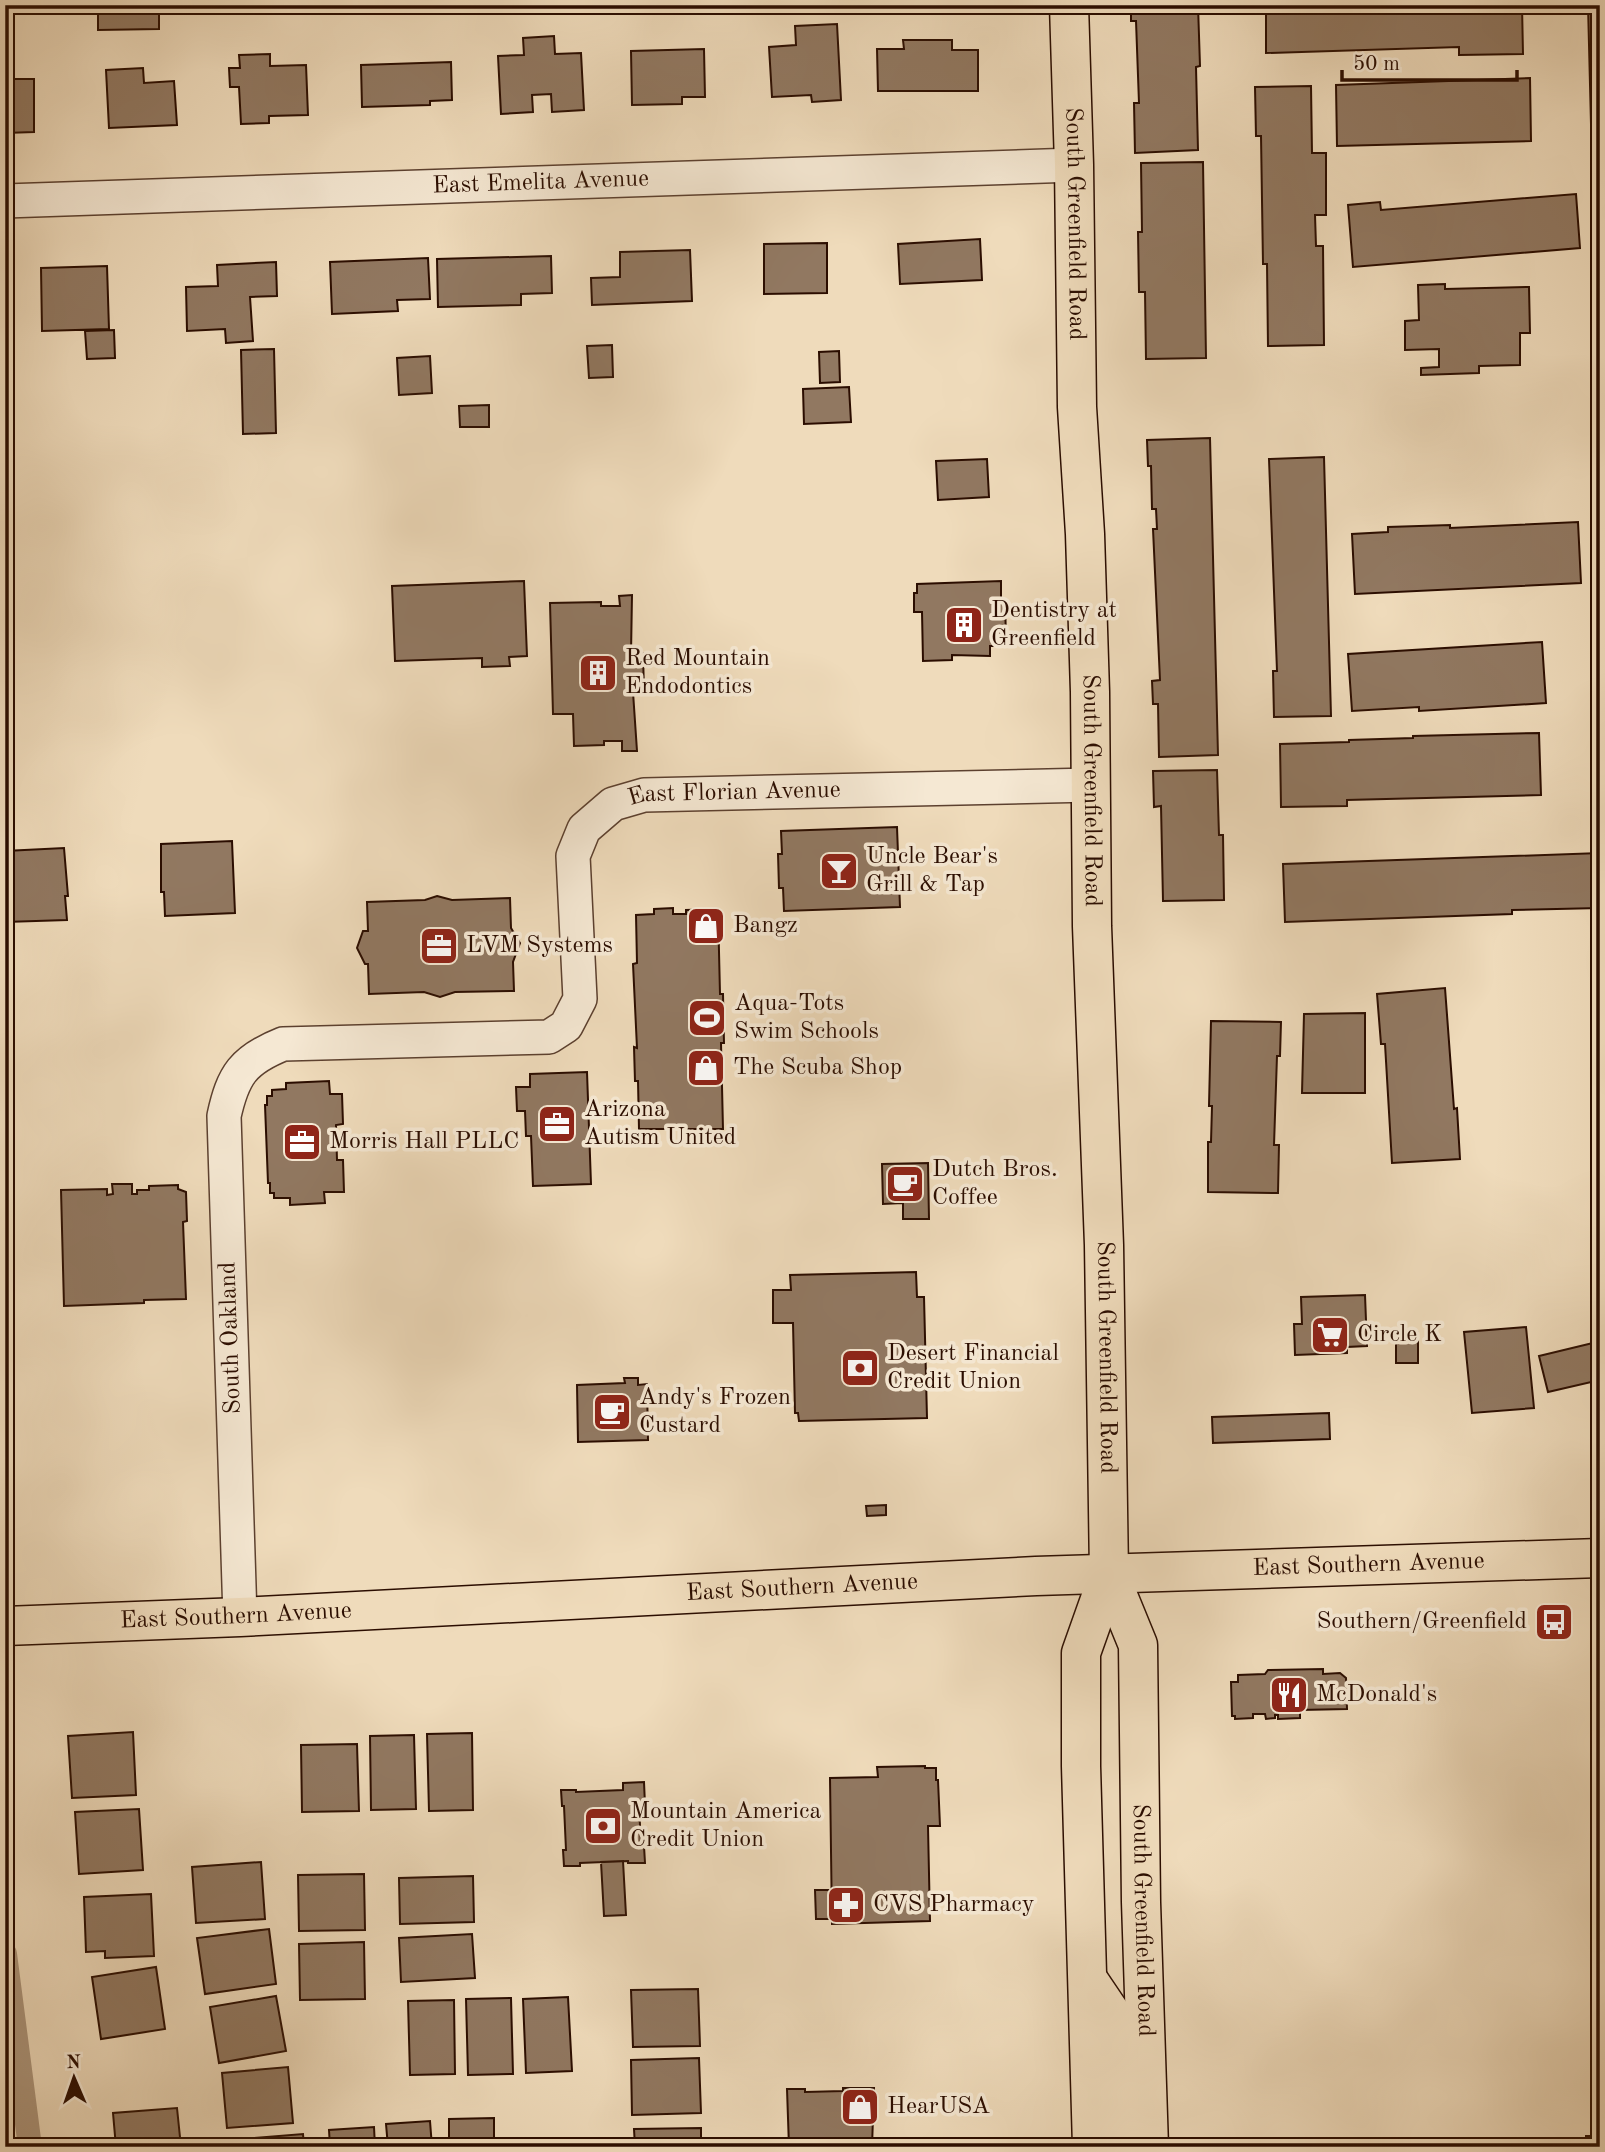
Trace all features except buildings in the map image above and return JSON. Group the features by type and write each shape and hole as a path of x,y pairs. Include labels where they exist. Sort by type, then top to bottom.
{"main road":[{"name":"South Greenfield Road","path":"1069,5 1077,407 1085,547 1092,926 1104,1245 1110,1574 1138,1645 1140,1902 1149,2147"},
{"name":"East Southern Avenue","path":"5,1626 240,1618 1035,1576 1600,1558"},
{"name":"South Greenfield Road","path":"1092,2147 1082,1766 1082,1653 1110,1574"},
{"path":"1088,1979 1114,2018 1118,2038 1121,2147"}],"street":[{"name":"East Emelita Avenue","path":"5,201 1074,165"},
{"name":"East Florian Avenue","path":"246,1065 267,1050 283,1044 549,1037 566,1026 579,999 573,856 584,829 613,804 644,795 1091,785"},
{"name":"South Oakland","path":"240,1618 224,1116 230,1087 246,1065"}],"waterway":[{"path":"5,1954 30,2147"}],"place":[{"name":"Dentistry at Greenfield","path":"964,625"},
{"name":"Red Mountain Endodontics","path":"598,673"},
{"name":"Uncle Bear's Grill & Tap","path":"839,871"},
{"name":"Bangz","path":"706,926"},
{"name":"LVM Systems","path":"439,946"},
{"name":"Aqua-Tots Swim Schools","path":"707,1018"},
{"name":"The Scuba Shop","path":"706,1068"},
{"name":"Arizona Autism United","path":"557,1124"},
{"name":"Morris Hall PLLC","path":"302,1142"},
{"name":"Dutch Bros. Coffee","path":"905,1184"},
{"name":"Circle K","path":"1330,1335"},
{"name":"Desert Financial Credit Union","path":"860,1368"},
{"name":"Andy's Frozen Custard","path":"612,1412"},
{"name":"Southern/Greenfield","path":"1554,1622"},
{"name":"McDonald's","path":"1289,1695"},
{"name":"Mountain America Credit Union","path":"603,1826"},
{"name":"CVS Pharmacy","path":"846,1905"},
{"name":"HearUSA","path":"860,2107"}]}
